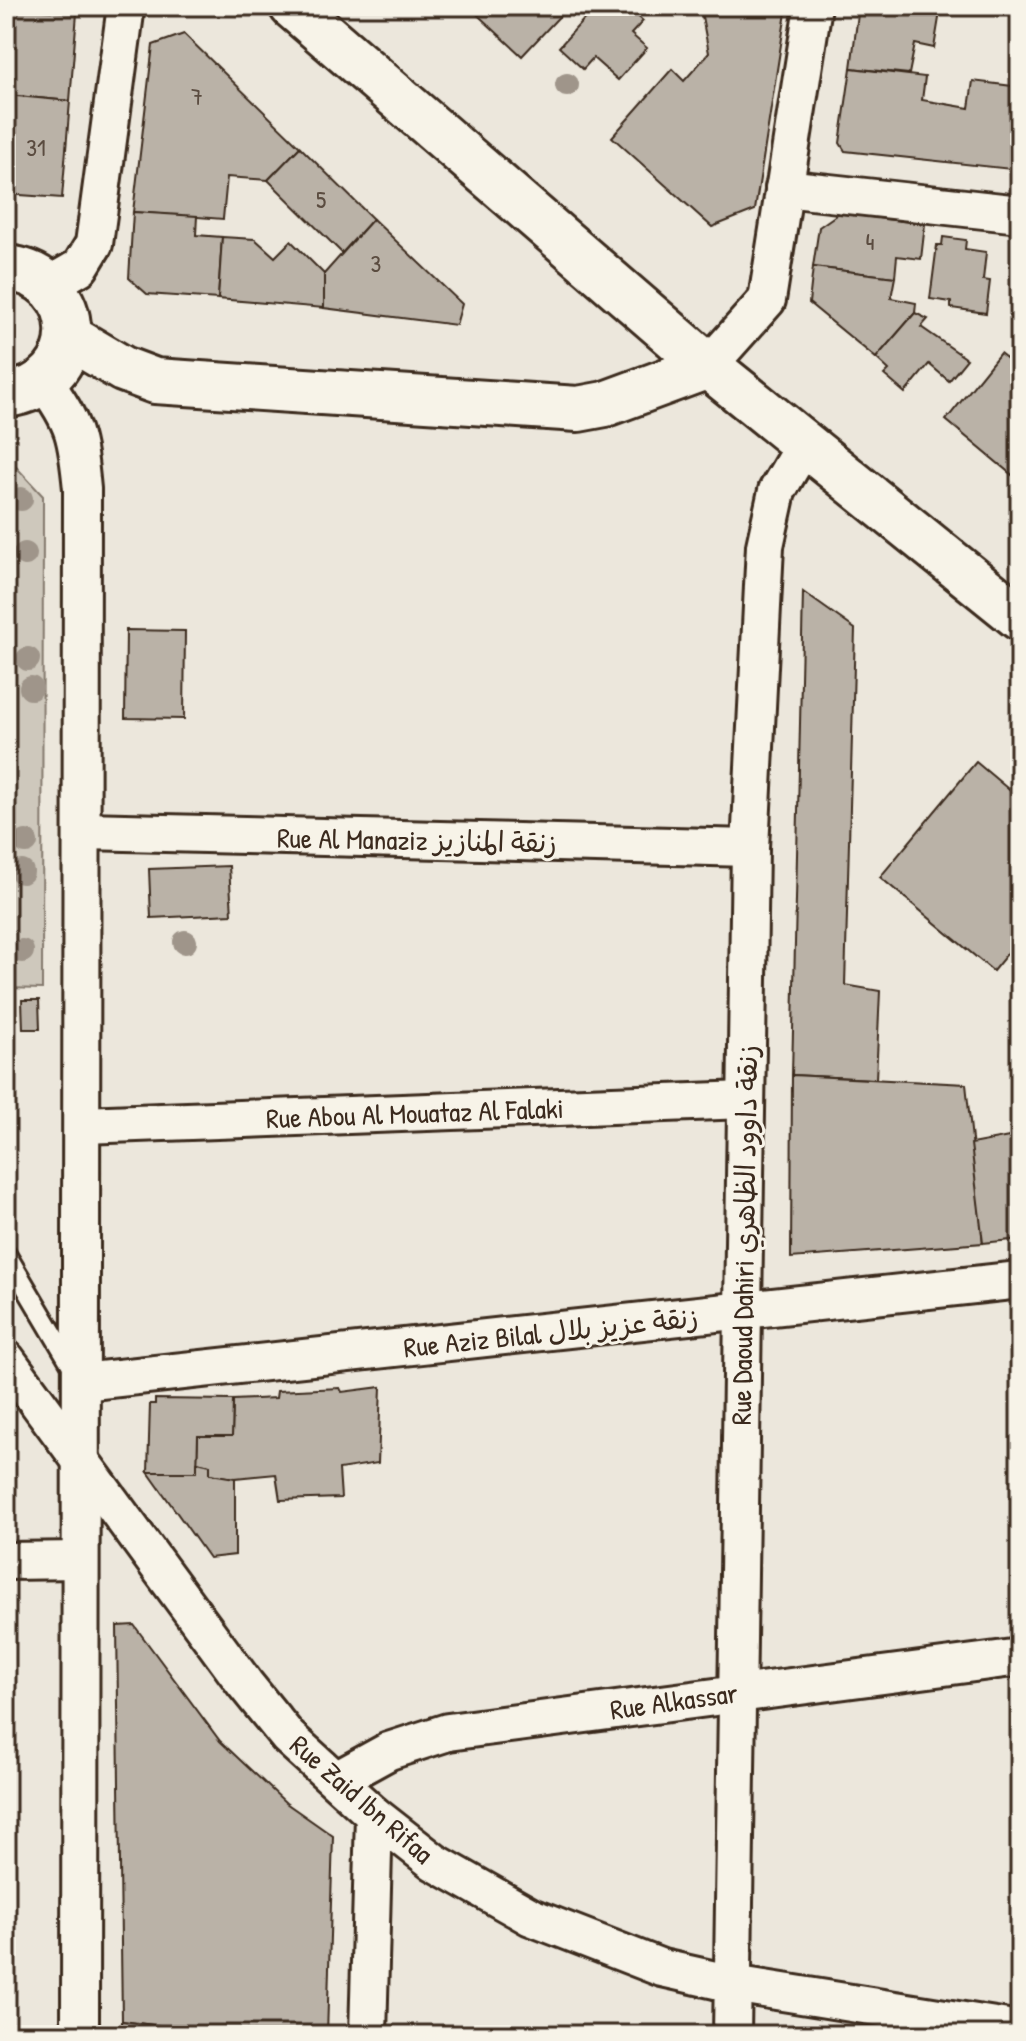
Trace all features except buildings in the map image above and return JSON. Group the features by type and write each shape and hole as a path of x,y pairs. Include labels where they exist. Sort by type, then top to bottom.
{"main road":[{"path":"292,6 708,366 1020,618"},
{"path":"6,268 25,270 49,285 64,309 69,337 61,362 25,388"},
{"path":"69,337 123,369 155,381 578,409 605,404 708,366"}],"street":[{"path":"49,285 80,267 92,253 126,6"},
{"path":"708,366 767,300 813,6"},
{"path":"784,188 1020,214"},
{"path":"25,388 68,414 77,440 82,489 85,831 80,2035"},
{"name":"Rue Daoud Dahiri زنقة داوود الظاهري","path":"732,2035 750,848 765,546 777,491 804,445"},
{"name":"Rue Al Manaziz زنقة المنازيز","path":"85,831 750,848"},
{"name":"Rue Abou Al Mouataz Al Falaki","path":"83,1125 746,1100"},
{"name":"Rue Aziz Bilal زنقة عزيز بلال","path":"82,1382 1020,1280"},
{"name":"Rue Zaid Ibn Rifaa","path":"6,1359 245,1684 288,1737 338,1779 374,1815 434,1862 531,1917 662,1968 733,1984 1020,2030"},
{"path":"6,1561 80,1560"},
{"name":"Rue Alkassar","path":"338,1779 389,1751 448,1732 1020,1657"},
{"path":"368,2035 374,1815"}],"lane":[{"path":"6,1254 82,1382"}],"shaded area":[{"path":"6,456 43,496 42,989 6,988"}]}
